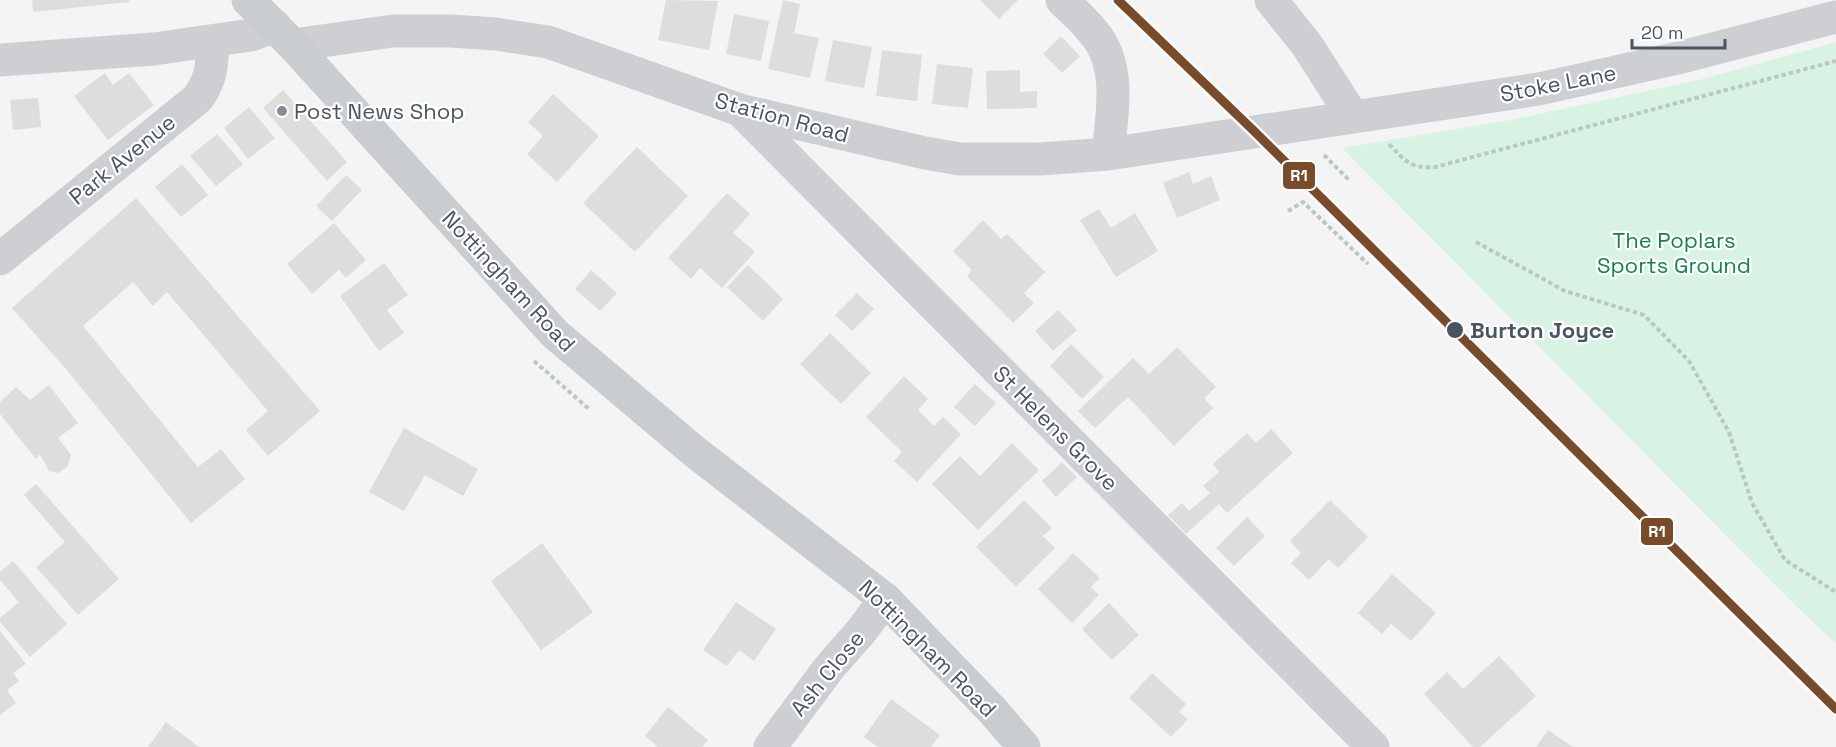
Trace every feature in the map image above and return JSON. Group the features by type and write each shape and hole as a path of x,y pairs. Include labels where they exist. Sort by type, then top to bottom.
{"main road":[{"name":"Nottingham Road","path":"248,0 284,36 555,334 695,452 885,599 992,710 1024,747"}],"street":[{"path":"1062,0 1096,34 1110,61 1113,97 1108,154"},
{"path":"1271,0 1307,45 1357,116"},
{"name":"Stoke Lane","path":"1277,129 1539,89 1678,58 1836,16"},
{"name":"Station Road","path":"284,36 451,31 527,39 559,45 740,110 960,159 1040,159 1108,154 1277,129"},
{"path":"0,60 154,49 252,35 284,36"},
{"name":"Park Avenue","path":"0,259 198,98 207,86 211,72 213,41"},
{"name":"St Helens Grove","path":"740,110 1373,747"},
{"name":"Ash Close","path":"770,747 829,668 863,629 885,599"}],"path":[{"path":"1357,116 1411,165 1435,167 1836,61"},
{"path":"1288,211 1303,202 1368,264"},
{"path":"1476,242 1565,291 1644,315 1689,361 1729,432 1752,503 1785,560 1836,592"}],"green space":[{"name":"The Poplars Sports Ground","path":"1836,42 1836,644 1342,148 1511,120 1703,79"}],"building":[{"path":"32,0 129,0 129,2 33,12"},
{"path":"666,0 718,1 709,50 658,40"},
{"path":"783,0 800,4 794,33 819,38 810,78 768,69"},
{"path":"980,0 1018,0 999,19"},
{"path":"734,14 769,21 761,61 726,54"},
{"path":"1061,36 1080,56 1062,73 1043,54"},
{"path":"833,40 872,47 864,88 825,81"},
{"path":"882,50 922,55 917,101 876,96"},
{"path":"937,64 973,68 968,108 932,104"},
{"path":"1020,70 1020,92 1037,91 1037,108 987,109 986,71"},
{"path":"105,73 113,85 129,73 154,105 108,140 74,96"},
{"path":"283,90 347,162 327,181 263,108"},
{"path":"553,94 599,136 557,182 527,154 543,136 528,122"},
{"path":"38,98 41,127 13,130 10,100"},
{"path":"249,107 275,138 248,159 224,128"},
{"path":"217,134 243,164 216,186 190,156"},
{"path":"637,147 688,196 635,252 583,203"},
{"path":"182,164 208,195 181,217 155,187"},
{"path":"1189,172 1193,184 1211,176 1220,200 1177,218 1163,183"},
{"path":"346,175 362,190 332,221 316,206"},
{"path":"727,193 750,214 733,233 755,252 722,288 700,268 691,279 668,258"},
{"path":"136,198 320,411 268,456 246,430 268,411 167,292 153,306 133,282 83,326 198,467 221,449 245,479 191,523 71,375 12,308"},
{"path":"1099,209 1111,228 1135,213 1158,251 1116,277 1080,220"},
{"path":"983,220 1001,239 1007,234 1045,272 1024,293 1034,303 1013,323 967,276 972,270 953,251"},
{"path":"334,223 366,260 346,278 339,270 312,294 287,264"},
{"path":"384,263 408,295 387,310 404,333 379,351 340,296"},
{"path":"748,265 783,299 763,321 727,287"},
{"path":"591,270 617,293 600,311 575,289"},
{"path":"857,293 874,309 852,331 835,315"},
{"path":"1058,310 1077,330 1053,351 1035,331"},
{"path":"830,333 871,373 841,404 800,364"},
{"path":"1071,344 1104,377 1082,399 1050,366"},
{"path":"1177,347 1216,387 1204,398 1213,408 1174,446 1128,397 1095,428 1078,411 1133,358 1149,374"},
{"path":"904,376 928,399 918,410 934,426 943,417 961,434 917,482 894,461 902,452 866,417"},
{"path":"975,384 996,403 975,426 954,407"},
{"path":"49,385 78,423 58,438 71,455 67,467 58,473 49,471 40,454 36,459 0,414 0,402 16,387 30,400"},
{"path":"404,428 478,469 463,496 425,475 404,511 369,492"},
{"path":"1271,429 1293,453 1227,513 1219,504 1186,534 1168,515 1182,503 1189,511 1210,493 1203,486 1219,472 1213,464 1247,433 1256,443"},
{"path":"1012,443 1039,470 978,530 932,484 960,456 980,476"},
{"path":"1062,462 1077,477 1056,497 1042,481"},
{"path":"36,484 119,579 78,615 36,567 65,542 24,495"},
{"path":"1024,500 1052,528 1043,536 1055,548 1016,587 976,547"},
{"path":"1330,500 1368,537 1338,568 1329,559 1309,580 1291,563 1301,553 1290,541"},
{"path":"1247,517 1265,536 1234,566 1216,548"},
{"path":"542,543 593,612 541,650 491,581"},
{"path":"1073,553 1100,578 1091,587 1099,595 1072,623 1038,589"},
{"path":"13,561 67,624 30,657 0,622 0,618 19,602 0,580 0,572"},
{"path":"1392,574 1436,613 1411,641 1391,624 1382,634 1358,613"},
{"path":"736,602 776,629 754,661 739,650 727,666 703,650"},
{"path":"1109,603 1139,635 1112,660 1082,629"},
{"path":"0,631 26,664 13,673 19,681 7,690 16,703 0,715"},
{"path":"1499,656 1536,696 1480,747 1473,747 1424,694 1447,672 1463,689"},
{"path":"1152,673 1186,704 1179,712 1188,719 1171,737 1129,698"},
{"path":"891,699 940,735 931,747 878,747 864,737"},
{"path":"668,707 708,740 702,747 658,747 645,736"},
{"path":"166,722 199,747 148,747"},
{"path":"1548,730 1573,747 1536,747"}],"transit line":[{"name":"R1","path":"1118,0 1255,132 1836,709"}],"place":[{"name":"Post News Shop","path":"282,111"},
{"name":"Burton Joyce","path":"1455,330"}]}
